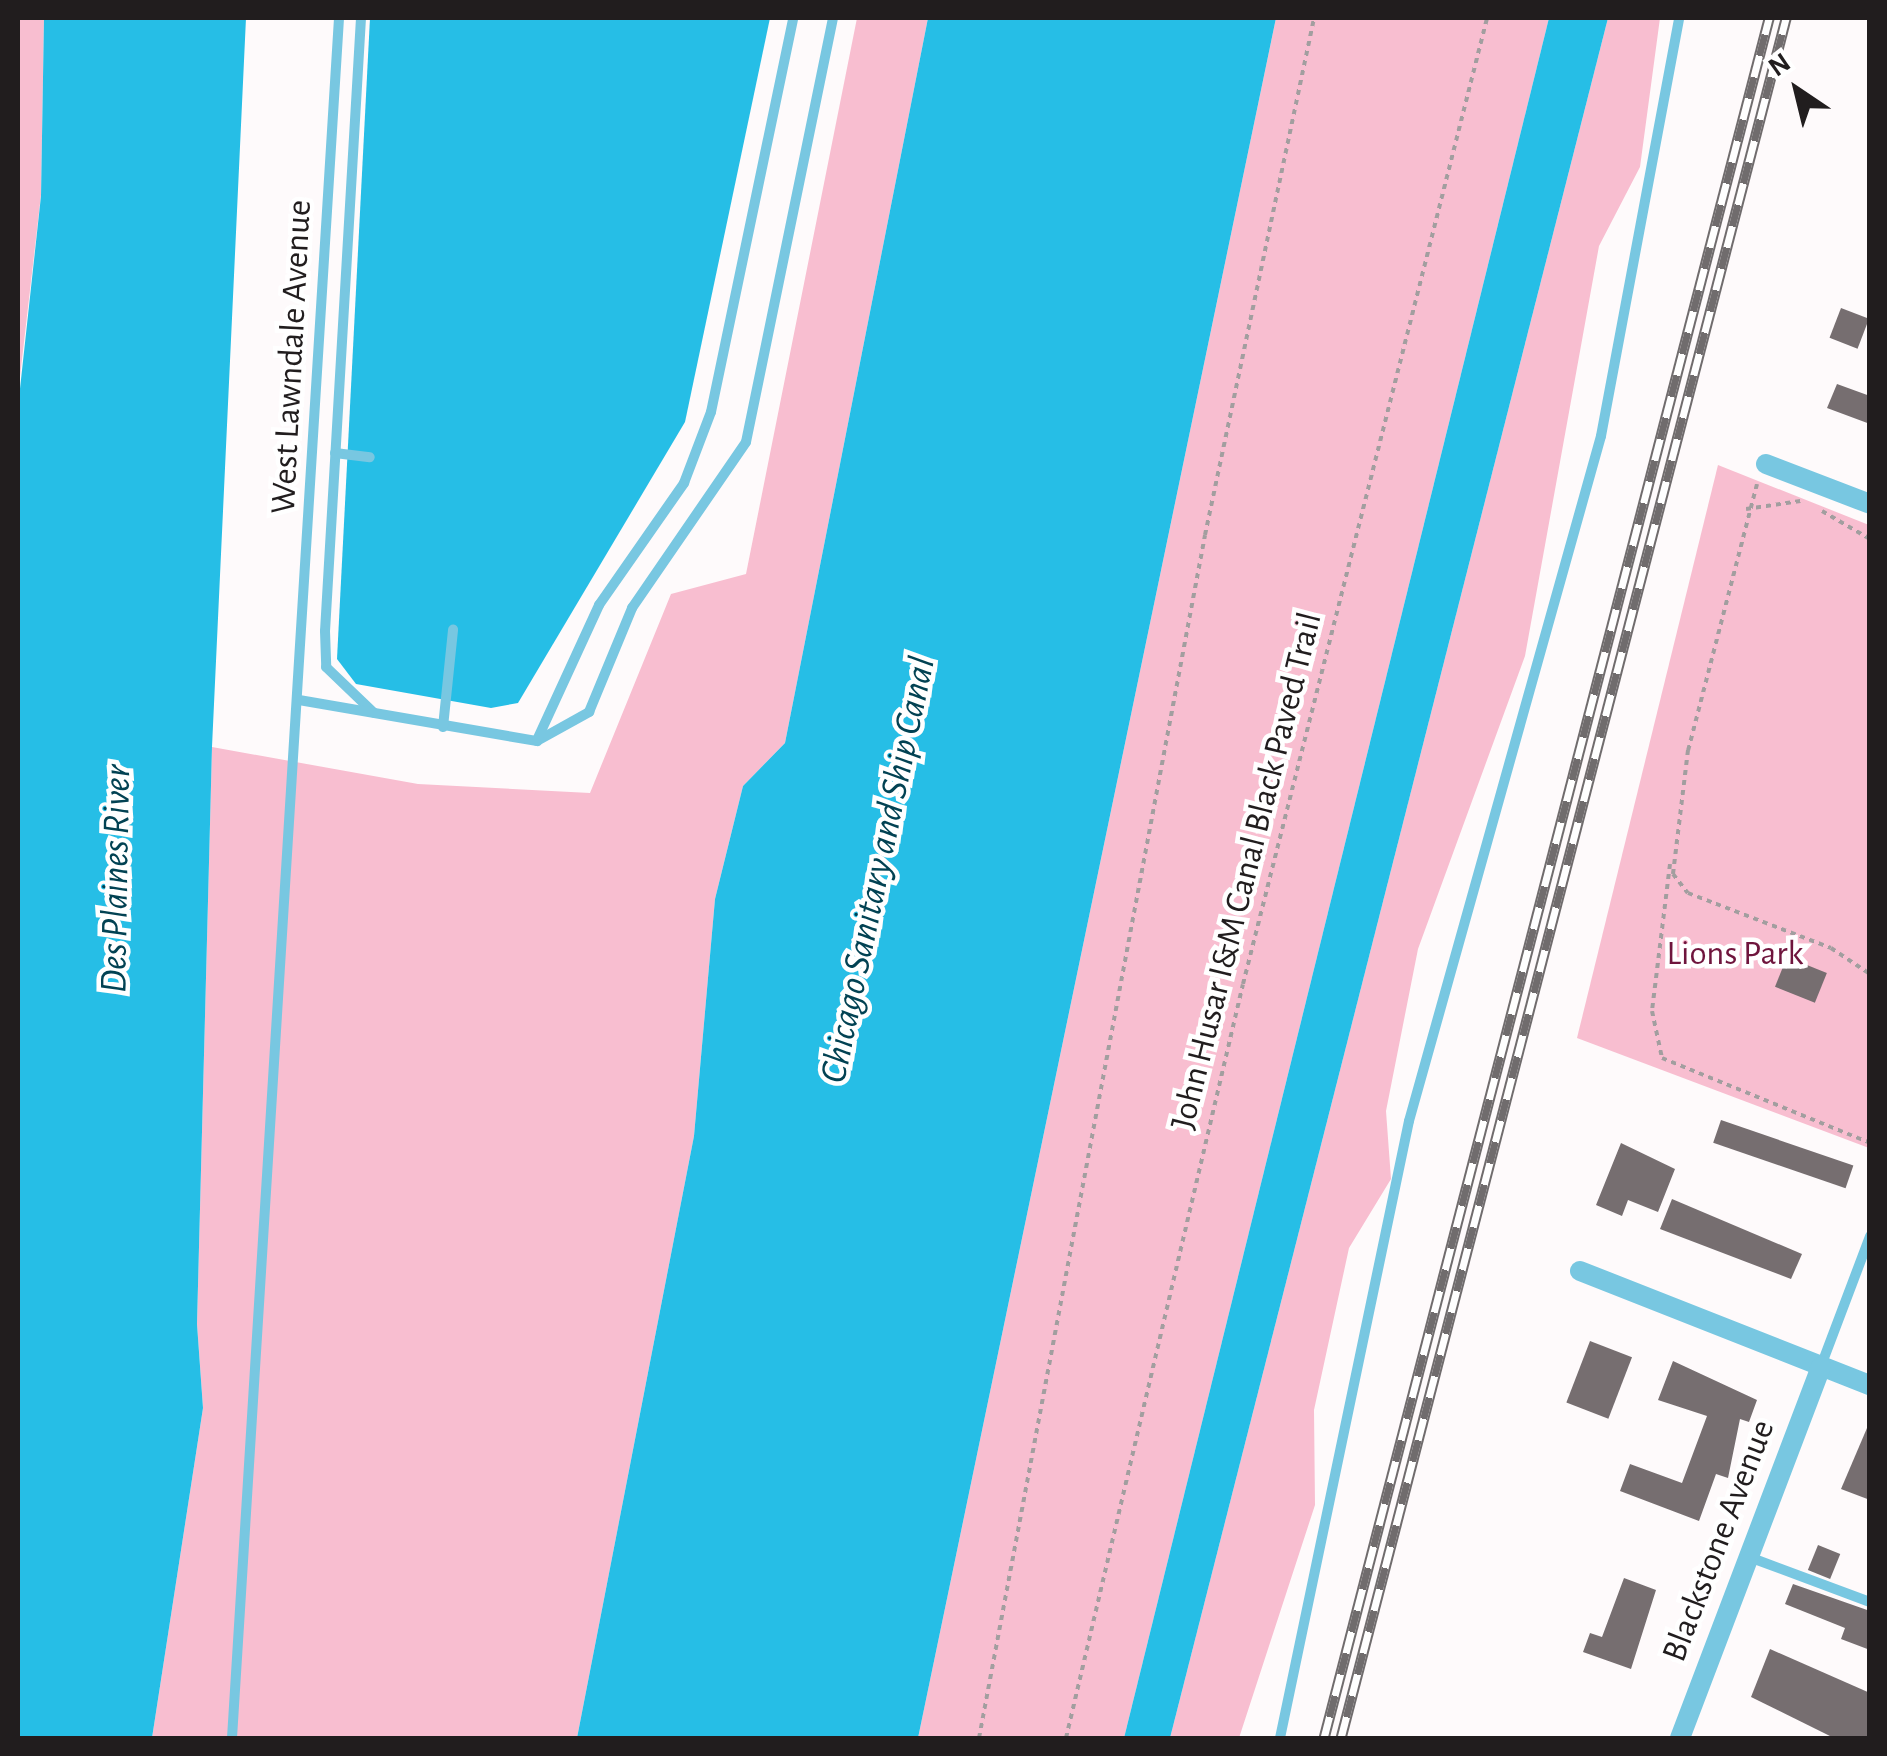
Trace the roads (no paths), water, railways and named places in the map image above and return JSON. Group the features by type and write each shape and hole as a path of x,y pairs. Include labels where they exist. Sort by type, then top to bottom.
{"street":[{"path":"1766,464 1870,504"},
{"path":"1580,1270 1870,1385"},
{"name":"Blackstone Avenue","path":"1680,1738 1745,1556 1821,1367"}],"lane":[{"name":"West Lawndale Avenue","path":"232,1738 339,18"},
{"path":"361,18 326,667 374,714"},
{"path":"536,741 599,605 684,483 711,412 793,18"},
{"path":"299,700 536,741 589,712 632,608 746,442 833,18"},
{"path":"1280,1738 1409,1121 1601,436 1679,18"},
{"path":"335,453 370,457"},
{"path":"443,727 452,630"},
{"path":"1821,1367 1870,1236"},
{"path":"1745,1556 1870,1602"}],"water":[{"name":"Des Plaines River","path":"44,18 246,18 212,747 197,1324 203,1408 152,1738 18,1738 18,407 41,196"},
{"path":"370,18 770,18 685,422 518,703 491,708 356,684 337,659"},
{"name":"Chicago Sanitary and Ship Canal","path":"928,18 1276,18 918,1738 577,1738 694,1136 715,899 743,786 785,743"},
{"path":"1549,18 1608,18 1170,1738 1124,1738"}],"railway":[{"path":"1324,1738 1769,18"},
{"path":"1341,1738 1786,18"}],"park label":[{"name":"Lions Park","path":"1735,954"}]}
